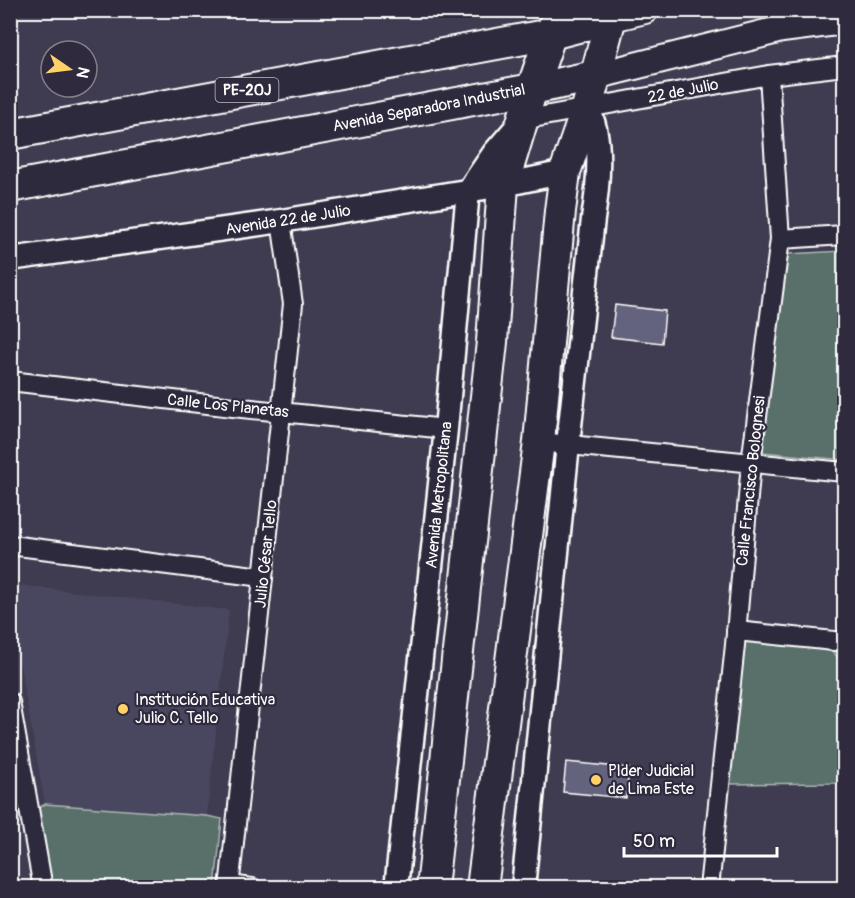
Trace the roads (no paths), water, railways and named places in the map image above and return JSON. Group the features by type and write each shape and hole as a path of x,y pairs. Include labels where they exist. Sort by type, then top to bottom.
{"main road":[{"name":"PE-20J","path":"10,134 555,18 645,10"},
{"path":"482,888 553,443 560,212 565,172 587,108 612,14"},
{"name":"Avenida Metropolitana","path":"432,888 492,342 503,185 555,18"},
{"name":"Avenida Separadora Industrial","path":"10,187 532,89 595,76 782,29 844,21"}],"street":[{"name":"22 de Julio","path":"522,120 769,75 844,66"},
{"name":"Calle Francisco Bolognesi","path":"709,888 751,463 780,239 769,75"},
{"path":"523,888 553,443 598,188 598,151 593,117 587,108"},
{"name":"Avenida Metropolitana","path":"396,888 446,429 468,191 494,153 522,120"},
{"name":"Avenida 22 de Julio","path":"10,260 281,221 503,185 565,172"},
{"name":"Julio César Tello","path":"230,886 293,304 281,221"},
{"path":"780,239 844,235"},
{"name":"Calle Los Planetas","path":"10,381 446,429"},
{"path":"553,443 844,472"},
{"path":"10,545 263,576"},
{"path":"736,631 844,642"},
{"path":"10,702 44,888"},
{"path":"230,886 252,888"}],"place":[{"name":"Institución Educativa Julio C. Tello","path":"123,709"},
{"name":"Plder Judicial de Lima Este","path":"596,780"}]}
